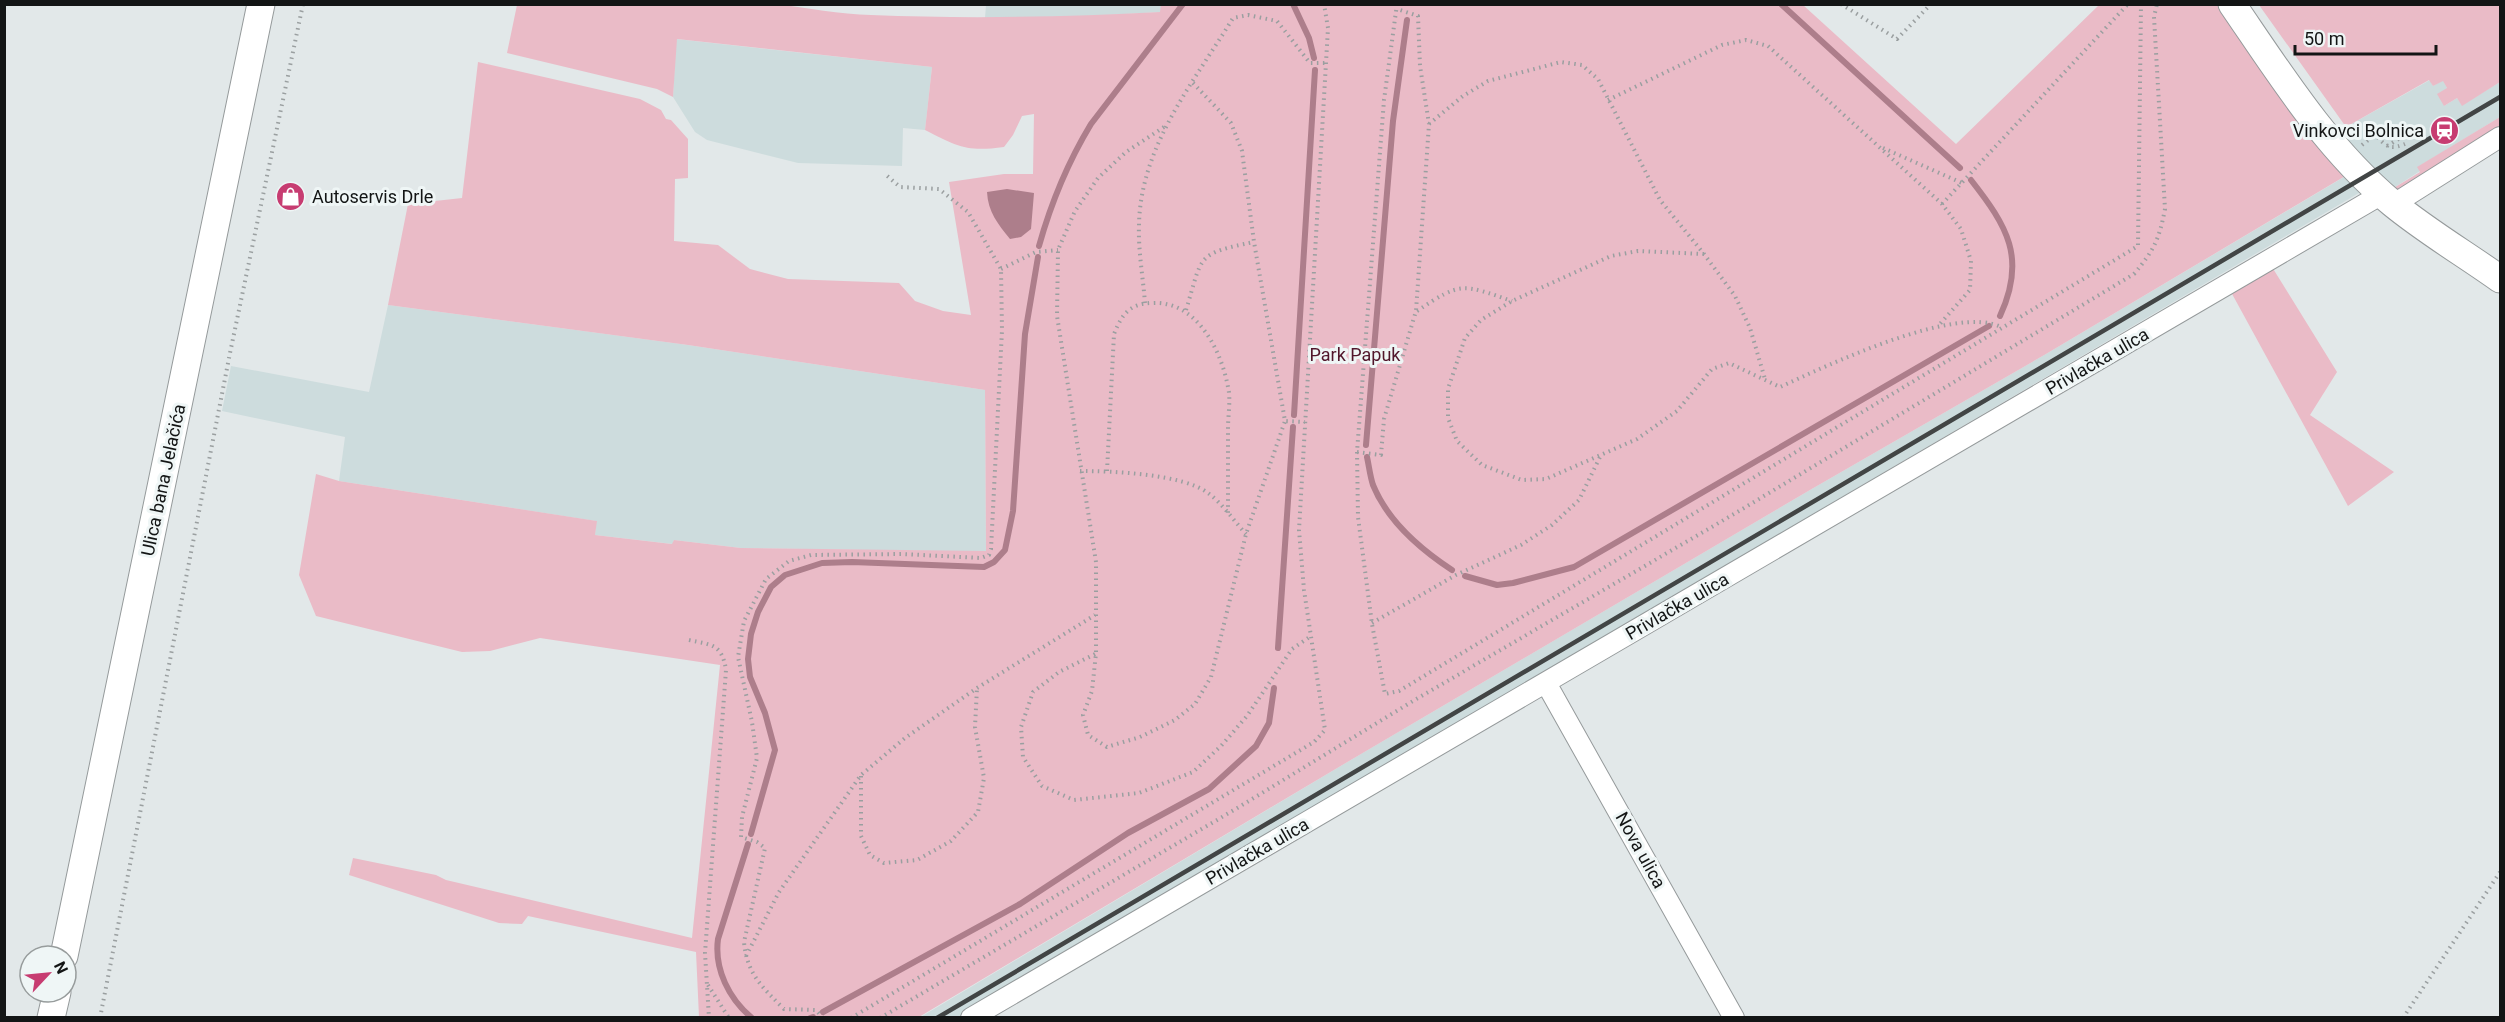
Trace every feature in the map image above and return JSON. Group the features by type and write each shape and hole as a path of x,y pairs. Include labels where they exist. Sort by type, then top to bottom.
{"main road":[{"name":"Ulica bana Jelačića","path":"66,944 261,4"},
{"path":"2232,4 2298,99 2334,145 2388,199 2500,279"}],"street":[{"name":"Privlačka ulica","path":"971,1017 1546,683 2388,199 2500,137"},
{"name":"Nova ulica","path":"1546,683 1734,1017"}],"path":[{"path":"100,1017 230,353 303,4"},
{"path":"851,1017 1314,742 1325,730 1299,530 1328,28 1324,4"},
{"path":"1841,4 1897,39 1931,4"},
{"path":"1942,204 2128,4"},
{"path":"1357,452 1381,455 1384,419 1416,311 1429,124 1420,66 1418,16 1397,7 1384,100 1357,452 1358,517 1372,624 1385,694 1399,691 2138,246 2141,4"},
{"path":"880,1017 1224,816 1413,700 1754,502 2134,274 2149,256 2160,237 2164,209 2154,17 2157,4"},
{"path":"1145,303 1138,224 1148,168 1164,127 1233,18 1248,15 1277,21 1310,63 1326,63"},
{"path":"1608,100 1722,45 1746,40 1768,46 1942,204 1961,229 1971,261 1970,290 1939,326"},
{"path":"1429,124 1463,96 1488,81 1561,62 1582,65 1598,79 1660,200 1735,296 1745,317 1766,380"},
{"path":"1164,127 1126,152 1098,178 1075,211 1058,250 1058,316 1080,471 1096,562 1096,653 1092,691 1083,715 1088,735 1107,747 1140,737 1174,720 1195,704 1211,676 1246,534 1286,421 1254,242 1242,152 1231,123 1193,83"},
{"path":"2387,146 2412,131 2416,137"},
{"path":"2356,148 2373,137 2394,148 2405,144"},
{"path":"1878,146 1962,183"},
{"path":"824,1017 816,1010 784,1009 755,980 745,957 744,942 765,848 757,842 741,837 742,817 757,758 738,657 744,621 766,579 789,561 811,555 902,554 981,558 989,555 991,549 1002,330 1002,268 968,212 939,189 900,188 885,174"},
{"path":"1186,310 1200,264 1208,254 1220,249 1254,242"},
{"path":"1002,268 1036,252 1058,250"},
{"path":"1704,254 1638,251 1611,256 1512,301 1481,320 1465,338 1448,389 1449,418 1457,441 1482,465 1522,480 1546,479 1637,439 1677,411 1712,369 1729,363 1780,387 1849,356 1939,326 1966,322 1992,322 2001,327"},
{"path":"1416,311 1444,293 1457,288 1472,287 1512,301"},
{"path":"1107,471 1114,334 1120,317 1133,307 1145,303 1166,302 1186,310 1213,342 1228,387 1228,515"},
{"path":"1286,421 1305,422"},
{"path":"1372,624 1456,575 1521,545 1552,525 1579,500 1600,457"},
{"path":"1080,471 1107,471 1186,482 1208,493 1246,534"},
{"path":"745,957 779,892 861,775 905,738 977,688 1096,614"},
{"path":"1096,653 1059,672 1033,692 1021,727 1023,757 1042,786 1074,800 1139,794 1193,772 1221,746 1246,716 1292,649 1311,636"},
{"path":"689,640 713,645 721,651 726,670 705,953 709,1017"},
{"path":"861,775 861,836 870,855 884,863 918,860 951,841 978,812 984,778 975,727 977,688"},
{"path":"2403,1017 2500,872"},
{"path":"707,982 729,1017"}],"shaded area":[{"path":"986,5 1161,5 1161,12 1071,17 985,18"},
{"path":"676,39 932,67 925,130 903,128 902,166 798,163 707,140 695,132 673,97"},
{"path":"2430,80 2433,86 2443,80 2447,88 2444,106 2457,98 2462,105 2500,82 2500,117 2418,167 2420,171 2392,189 2381,180 958,1017 919,1018 1344,764 2046,354 2366,164 2339,131"},
{"path":"1007,189 1034,193 1031,229 1021,237 1010,239 992,212 987,192"},
{"path":"388,305 688,345 985,390 986,552 741,548 674,540 673,544 595,535 596,521 339,481 345,437 222,411 231,366 369,392"}],"green space":[{"name":"Park Papuk","path":"776,4 859,14 980,17 1160,12 1161,4 1803,5 1956,144 2099,5 2224,5 2347,175 2046,354 1344,764 919,1017 699,1017 696,952 528,916 522,924 499,923 349,875 353,858 436,875 446,880 692,938 720,665 540,638 490,651 462,652 316,616 299,575 316,474 339,481 597,521 595,535 672,544 674,540 741,548 986,551 985,390 688,345 388,305 408,204 462,198 478,62 640,99 661,110 666,119 671,120 688,139 688,178 675,179 674,241 718,245 750,269 788,279 899,283 915,301 943,311 971,315 949,182 1004,174 1033,174 1034,114 1022,116 1004,147 971,148 955,144 925,130 932,67 677,39 673,97 657,89 507,53 517,5"},
{"path":"2259,5 2500,5 2500,82 2462,106 2457,98 2444,106 2437,94 2447,88 2443,81 2433,86 2429,80 2346,127"},
{"path":"2500,117 2500,128 2397,194 2392,189 2420,172 2417,167"},
{"path":"2272,267 2337,372 2310,415 2394,472 2348,506 2231,292"}],"waterway":[{"path":"1039,246 1061,183 1091,124 1183,4"},
{"path":"1293,4 1309,38 1314,58"},
{"path":"1781,4 1960,168"},
{"path":"1366,445 1393,121 1407,20"},
{"path":"1294,415 1315,70"},
{"path":"1971,180 1995,212 2009,244 2012,277 2000,316"},
{"path":"751,834 775,750 765,713 750,677 748,659 751,634 758,612 771,587 785,575 822,563 984,567 994,562 1005,550 1013,511 1025,334 1038,257"},
{"path":"1465,576 1497,585 1574,567 1989,326"},
{"path":"1278,648 1293,427"},
{"path":"1367,457 1373,485 1396,523 1417,544 1452,570"},
{"path":"823,1012 1020,904 1128,833 1209,789 1256,746 1269,723 1274,688"},
{"path":"748,844 718,939 717,950 721,972 730,993 752,1018"}],"railway":[{"path":"937,1018 2500,97"}],"place":[{"name":"Vinkovci Bolnica","path":"2445,130"},
{"name":"Autoservis Drle","path":"291,196"}]}
